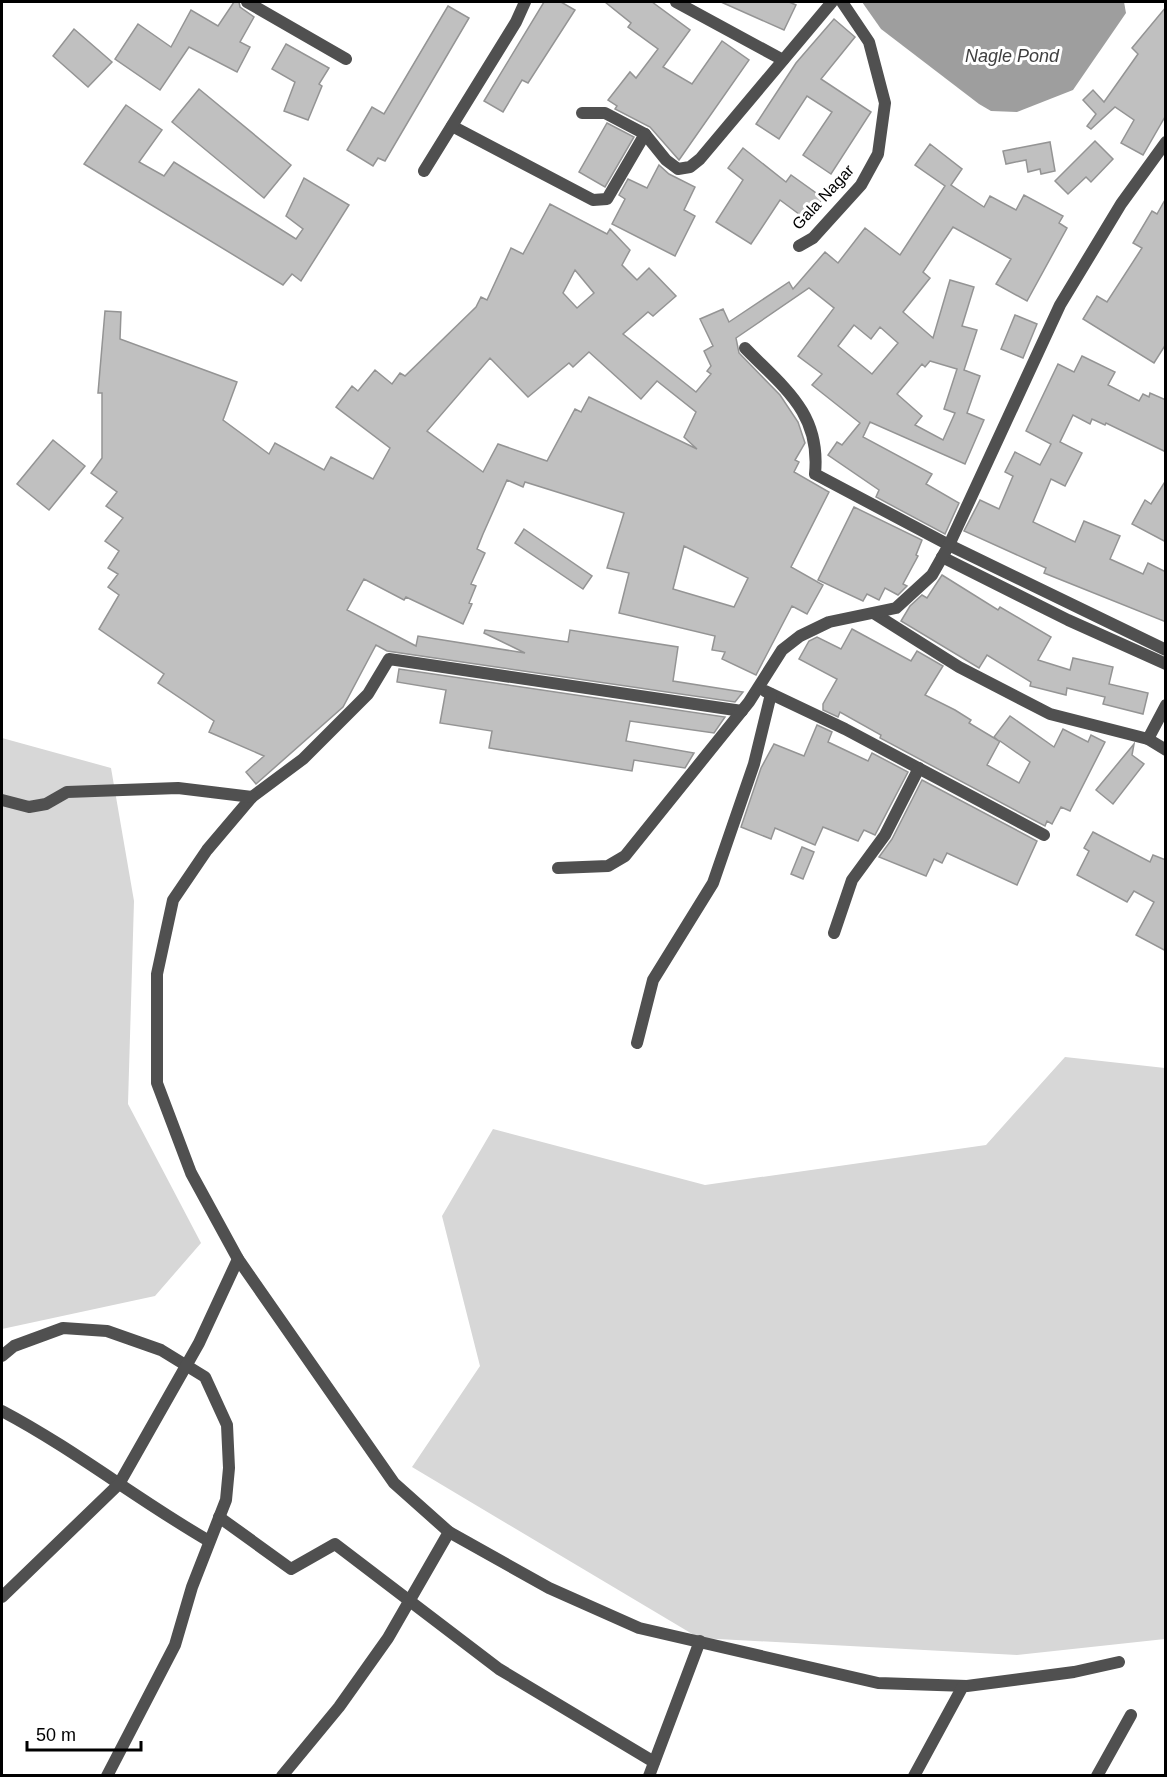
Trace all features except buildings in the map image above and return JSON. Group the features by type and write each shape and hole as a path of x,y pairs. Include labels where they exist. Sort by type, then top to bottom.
{"street":[{"path":"247,2 346,59"},
{"path":"424,171 516,22 525,2"},
{"path":"676,2 783,60"},
{"path":"582,113 604,113 645,134 666,160 678,170 690,167 700,159 832,2"},
{"name":"Gala Nagar","path":"799,246 813,238 861,185 879,154 885,103 869,42 842,2"},
{"path":"452,126 593,200 607,199 645,134"},
{"path":"558,868 608,866 625,856 742,711 782,650 800,636 829,622 896,608 932,575 949,545 1060,305 1121,204 1166,142"},
{"path":"745,348 800,406 814,434 815,474 949,545 1166,650"},
{"path":"942,557 1068,620 1166,664"},
{"path":"875,614 959,667 1050,714 1148,739 1166,750"},
{"path":"742,711 389,659 368,694 303,759 252,797 207,850 173,900 157,974 157,1083 191,1173 238,1259 394,1483 449,1532 549,1588 629,1623 878,1683 963,1686 1074,1672 1087,1667 1119,1662"},
{"path":"758,687 919,768 1044,835"},
{"path":"637,1043 653,980 713,883 754,764 771,694"},
{"path":"1148,739 1166,705"},
{"path":"834,933 852,880 885,835 919,768"},
{"path":"2,800 29,807 46,804 67,792 96,789 178,788 252,797"},
{"path":"2,1597 119,1484 188,1364 238,1259"},
{"path":"2,1356 14,1346 63,1328 107,1331 161,1350 188,1364 205,1377 226,1425 230,1468 226,1500 175,1645 107,1776"},
{"path":"2,1411 81,1456 159,1512 210,1541"},
{"path":"219,1517 291,1569 335,1544 499,1669 654,1762"},
{"path":"282,1776 339,1707 388,1638 449,1532"},
{"path":"649,1776 700,1641"},
{"path":"914,1776 963,1686"},
{"path":"1097,1776 1131,1715"}],"shaded area":[{"path":"2,738 111,768 134,901 128,1104 201,1243 155,1296 2,1329"},
{"path":"1065,1057 1165,1068 1165,1639 1017,1655 699,1638 412,1467 480,1366 442,1216 493,1129 705,1185 986,1145"}],"water":[{"name":"Nagle Pond","path":"862,2 1124,2 1126,13 1073,90 1017,112 991,111 881,29"}]}
